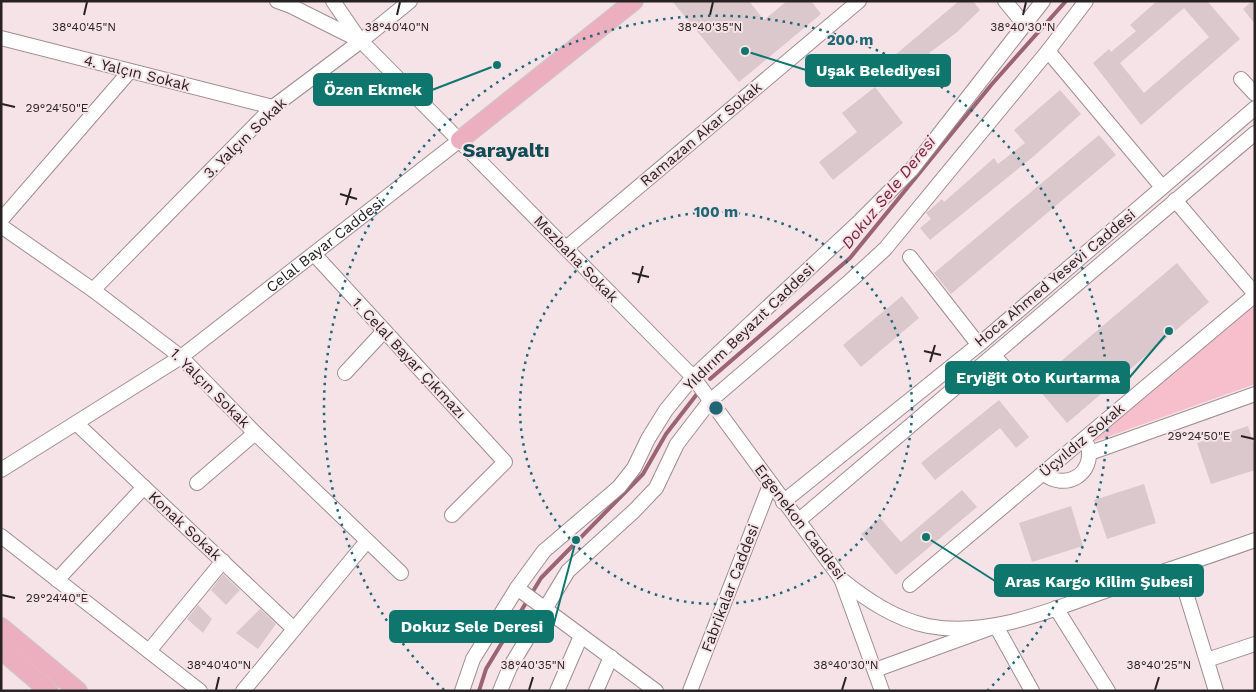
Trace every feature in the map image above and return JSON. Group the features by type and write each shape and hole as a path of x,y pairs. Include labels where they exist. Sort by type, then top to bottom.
{"main road":[{"name":"Celal Bayar Caddesi","path":"460,140 630,2"},
{"path":"1,627 78,691"},
{"path":"1,650 49,691"}],"street":[{"path":"277,1 291,6 361,41"},
{"path":"333,1 361,41"},
{"name":"3. Yalçın Sokak","path":"93,290 273,107 361,41 410,1"},
{"name":"Ramazan Akar Sokak","path":"566,248 859,1"},
{"path":"1005,1 1024,24"},
{"name":"Yıldırım Beyazıt Caddesi","path":"462,691 472,659 520,590 544,551 618,487 634,468 648,439 666,410 692,377 860,221 912,169 1043,1"},
{"name":"Yıldırım Beyazıt Caddesi","path":"500,691 540,605 568,571 634,511 656,488 677,444 710,401 885,249 1048,51 1086,1"},
{"name":"4. Yalçın Sokak","path":"1,38 273,107"},
{"name":"Mezbaha Sokak","path":"361,41 692,377"},
{"path":"1048,51 1162,187"},
{"path":"1,220 130,71"},
{"path":"1242,79 1255,94"},
{"name":"Hoca Ahmed Yesevi Caddesi","path":"783,502 978,344 1255,108"},
{"name":"Hoca Ahmed Yesevi Caddesi","path":"798,521 1255,133"},
{"name":"Celal Bayar Caddesi","path":"1,470 181,357 460,140"},
{"path":"1175,200 1255,295"},
{"name":"1. Yalçın Sokak","path":"1,226 93,290 181,357 255,433 401,573"},
{"name":"1. Celal Bayar Çıkmazı","path":"314,254 505,462 452,515"},
{"path":"910,257 978,344"},
{"name":"Üçyıldız Sokak","path":"910,585 1255,295"},
{"path":"345,373 384,331"},
{"path":"994,356 1016,380"},
{"name":"Ergenekon Caddesi","path":"692,377 842,580 865,598 885,610 927,626 970,628 996,626 1056,608 1255,540"},
{"path":"1090,453 1255,394"},
{"name":"Konak Sokak","path":"76,423 294,629"},
{"path":"197,483 255,433"},
{"path":"1043,473 1056,481 1073,480 1086,469 1090,453 1084,438"},
{"name":"Fabrikalar Caddesi","path":"690,691 770,485"},
{"path":"57,580 144,487"},
{"path":"1,536 200,691"},
{"path":"244,691 367,541"},
{"path":"149,651 223,561"},
{"path":"1178,567 1216,691"},
{"path":"842,580 882,691"},
{"path":"520,590 611,657 642,686 656,691"},
{"path":"1056,608 1108,691"},
{"path":"875,670 996,626 1032,691"},
{"path":"557,691 581,636"},
{"path":"1206,660 1255,644"},
{"path":"596,691 611,657"}],"shaded area":[{"path":"1249,303 1255,310 1255,384 1093,442"}],"building":[{"path":"672,1 749,1 764,20 787,1 811,1 821,14 739,82"},
{"path":"959,1 973,1 980,10 956,33 929,53 931,54 916,65 910,60 897,73 888,61"},
{"path":"1157,1 1207,1 1240,39 1141,125 1093,63 1109,49 1111,52 1136,31 1130,25","holes":["1184,8 1209,37 1144,93 1120,63"]},
{"path":"1252,1 1255,1 1255,24 1243,9"},
{"path":"875,87 903,123 833,180 819,162 857,132 842,113"},
{"path":"1060,90 1081,114 1034,156 930,240 920,228 931,219 926,213 942,199 944,202 994,158 998,164 1025,143 1014,130"},
{"path":"1099,135 1116,155 951,294 934,273"},
{"path":"1177,263 1209,302 1067,423 1034,384"},
{"path":"902,296 919,318 861,367 843,345"},
{"path":"999,400 1029,437 1016,448 1000,428 935,480 921,463"},
{"path":"1248,426 1255,448 1255,470 1211,484 1197,443"},
{"path":"1144,484 1156,523 1107,539 1094,500"},
{"path":"962,490 977,507 896,575 861,534 880,518 901,542"},
{"path":"1071,506 1083,546 1032,562 1019,523"},
{"path":"223,574 240,590 226,605 211,590"},
{"path":"198,605 212,619 203,633 187,619"},
{"path":"260,609 276,624 258,649 236,633"}],"waterway":[{"name":"Dokuz Sele Deresi","path":"710,379 850,258 992,84 1066,1"},
{"name":"Dokuz Sele Deresi","path":"479,691 486,669 541,578 643,474 666,434 697,394"}],"place":[{"name":"Uşak Belediyesi","path":"745,51"},
{"name":"Özen Ekmek","path":"497,65"},
{"name":"Eryiğit Oto Kurtarma","path":"1169,331"},
{"name":"Aras Kargo Kilim Şubesi","path":"926,537"},
{"name":"Dokuz Sele Deresi","path":"576,540"}],"district":[{"name":"Sarayaltı","path":"506,150"}]}
